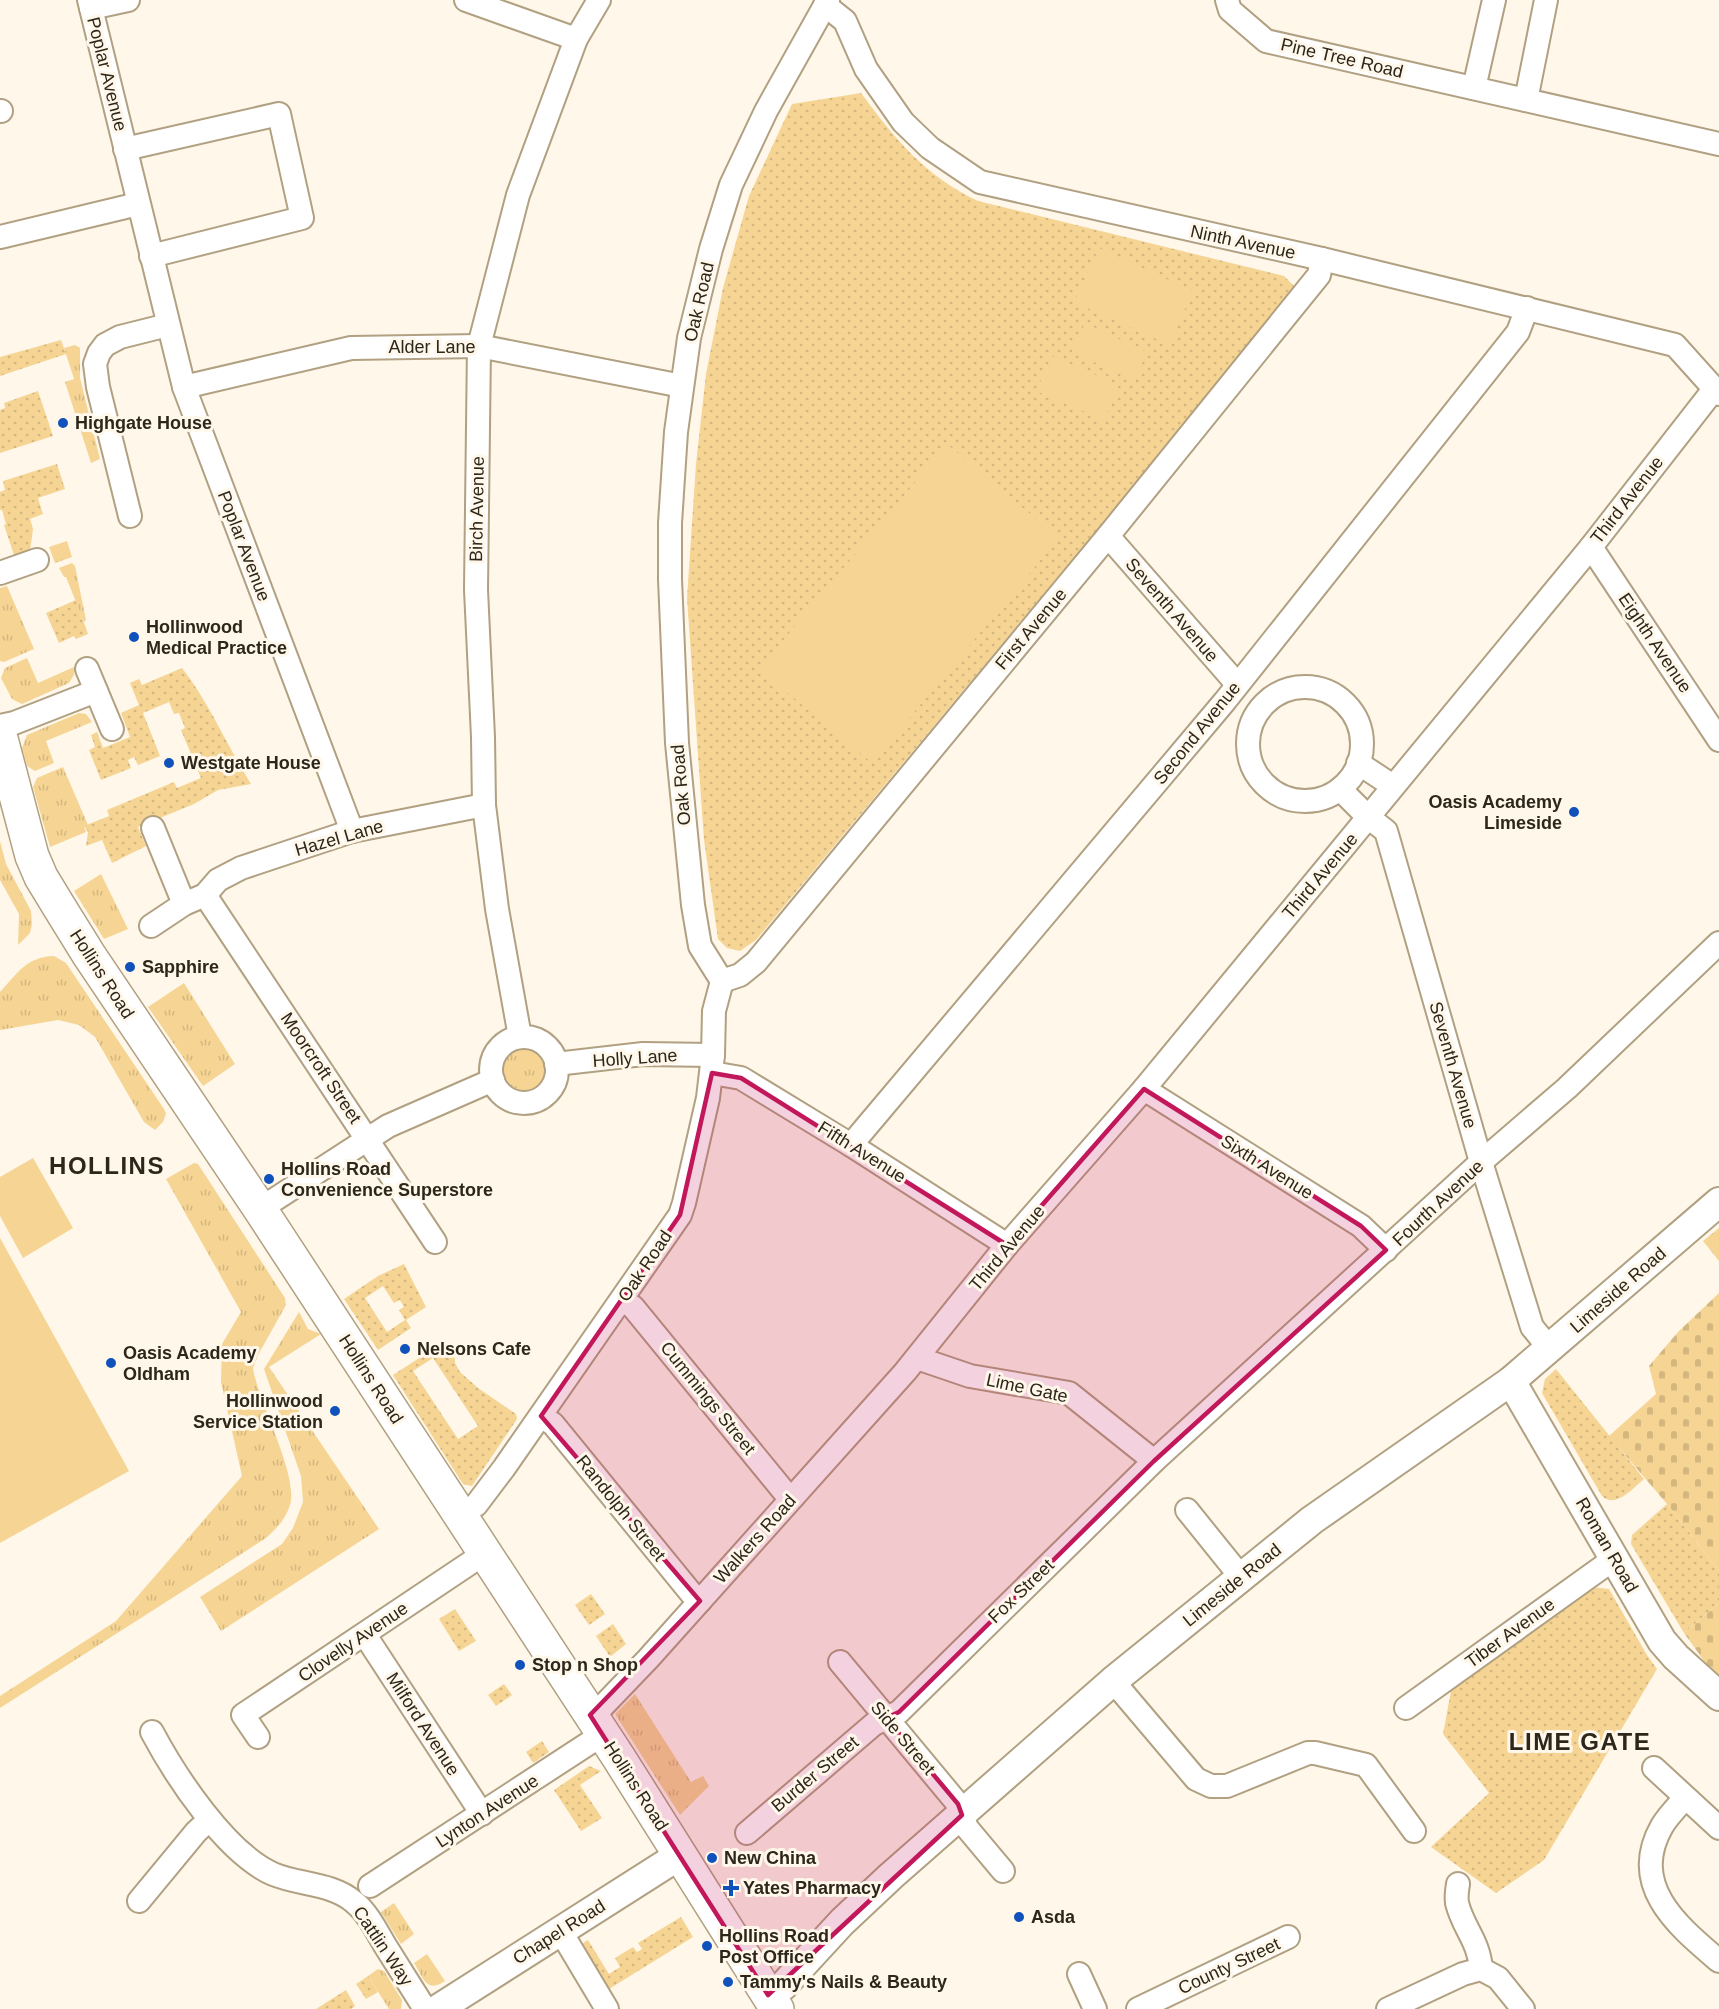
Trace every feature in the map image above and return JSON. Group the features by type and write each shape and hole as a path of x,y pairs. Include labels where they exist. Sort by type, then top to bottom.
{"main road":[{"name":"Hollins Road","path":"0,736 25,833 41,878 89,956 260,1209 597,1725 773,2002"}],"street":[{"path":"90,4 128,0"},
{"path":"466,0 576,39"},
{"name":"Birch Avenue","path":"520,1037 497,909 484,806 476,590 479,346 518,195 576,39 599,0"},
{"name":"Pine Tree Road","path":"1227,0 1230,10 1266,41 1719,144"},
{"path":"1474,88 1494,0"},
{"path":"1526,100 1546,0"},
{"name":"Ninth Avenue","path":"826,2 845,21 866,69 903,122 930,148 980,182 1527,308 1675,345 1717,391"},
{"name":"Oak Road","path":"460,1516 476,1504 541,1416 680,1215 708,1098 713,1064 714,1011 722,981 700,946 693,905 677,743 670,534 672,474 681,386 689,338 711,249 731,185 766,111 826,2"},
{"name":"Poplar Avenue","path":"90,4 184,387 352,831"},
{"name":"Poplar Avenue","path":"125,149 279,114 302,218 151,256"},
{"path":"0,237 138,204"},
{"name":"First Avenue","path":"722,981 740,975 756,962 1108,536 1319,275 1322,260"},
{"name":"Second Avenue","path":"851,1145 1231,693 1518,332 1527,308"},
{"path":"130,516 98,387 95,364 105,345 120,337 168,325"},
{"name":"Alder Lane","path":"184,387 351,348 479,346 681,386"},
{"name":"Third Avenue","path":"917,1358 1007,1245 1144,1089 1717,391"},
{"name":"Seventh Avenue","path":"1108,536 1231,693 1250,728"},
{"name":"Eighth Avenue","path":"1591,547 1719,740"},
{"path":"0,573 37,560"},
{"path":"1253,665 1278,693"},
{"path":"87,669 112,729"},
{"path":"1297,687 1317,688 1335,695 1353,713 1359,726 1361,751 1358,763 1340,789 1327,796 1307,801 1287,798 1273,791 1260,778 1252,765 1248,748 1250,728 1262,705 1278,693 1297,687"},
{"path":"0,736 14,723 96,690"},
{"path":"1358,763 1393,786"},
{"name":"Seventh Avenue","path":"1340,789 1368,818 1386,831 1481,1162 1532,1327 1550,1349"},
{"name":"Hazel Lane","path":"206,895 218,880 241,868 352,831 484,806"},
{"path":"153,828 184,904"},
{"path":"151,926 184,904 206,895"},
{"name":"Moorcroft Street","path":"206,895 435,1242"},
{"name":"Fourth Avenue","path":"1154,1461 1481,1162 1567,1088 1719,943"},
{"path":"520,1037 530,1037 547,1047 556,1064 553,1085 546,1094 537,1100 526,1102 506,1097 498,1089 491,1070 496,1052 511,1040 520,1037"},
{"name":"Holly Lane","path":"556,1064 643,1054 713,1064"},
{"name":"Fifth Avenue","path":"713,1064 741,1078 851,1145 1007,1245"},
{"path":"260,1209 367,1138 421,1111 493,1080"},
{"name":"Sixth Avenue","path":"1144,1089 1361,1226 1386,1250"},
{"name":"Limeside Road","path":"773,2002 783,1986 842,1922 891,1876 1113,1681 1312,1520 1511,1382 1719,1202"},
{"name":"Cummings Street","path":"622,1300 633,1307 786,1494 792,1498"},
{"name":"Lime Gate","path":"917,1358 970,1376 1069,1393 1154,1461"},
{"name":"Walkers Road","path":"597,1725 602,1708 917,1358"},
{"name":"Roman Road","path":"1511,1382 1662,1641 1676,1658 1719,1696"},
{"name":"Randolph Street","path":"541,1416 553,1424 691,1593 700,1601"},
{"name":"Fox Street","path":"886,1718 899,1712 1154,1461"},
{"path":"1187,1510 1241,1577"},
{"name":"Clovelly Avenue","path":"258,1737 243,1715 484,1553"},
{"name":"Tiber Avenue","path":"1406,1708 1615,1558"},
{"name":"Milford Avenue","path":"365,1635 482,1814"},
{"name":"Side Street","path":"840,1662 958,1804 966,1828 1003,1871"},
{"path":"1113,1681 1196,1779 1211,1786 1227,1786 1308,1753 1366,1765 1413,1831"},
{"name":"Burder Street","path":"747,1833 874,1724 886,1718"},
{"name":"Lynton Avenue","path":"370,1886 482,1814 597,1725"},
{"name":"Cattlin Way","path":"152,1732 162,1751 209,1820 243,1852 270,1873 341,1893 355,1902 369,1920 424,2009"},
{"path":"1654,1768 1719,1828"},
{"path":"1685,1798 1669,1815 1653,1847 1653,1886 1661,1903 1674,1919 1719,1961"},
{"path":"139,1901 196,1832 209,1820"},
{"name":"Chapel Road","path":"438,2009 680,1855"},
{"path":"1458,1884 1456,1900 1461,1916 1479,1951 1481,1969"},
{"path":"561,1932 607,2009"},
{"name":"County Street","path":"1138,2009 1288,1938"},
{"path":"1388,2009 1463,1974 1481,1969 1498,1978 1523,2009"},
{"path":"1079,1974 1095,2009"}],"highlighted area":[{"path":"712,1073 741,1078 1007,1245 1144,1089 1361,1226 1386,1250 1154,1461 899,1712 886,1718 958,1804 962,1815 768,1995 590,1715 700,1601 541,1416 680,1215"}],"green space":[{"path":"861,93 912,155 942,180 978,201 1284,276 1297,289 756,940 740,951 727,948 718,939 704,840 687,598 696,464 706,374 723,288 749,196 792,104"},
{"path":"1099,248 1193,291 1169,345 1074,302"},
{"path":"1085,323 1147,352 1135,381 1072,352"},
{"path":"61,340 66,354 0,376 0,357"},
{"path":"75,345 80,348 80,378 100,459 91,463 65,382 74,379 64,348"},
{"path":"1052,356 1119,385 1104,420 1036,391"},
{"path":"38,391 53,436 0,453 0,410 5,408 4,403"},
{"path":"947,444 1059,538 872,763 759,669"},
{"path":"57,464 65,489 38,498 43,514 30,519 33,529 30,551 15,558 4,525 6,524 2,510 0,510 0,492 5,490 3,481"},
{"path":"67,541 72,557 55,563 49,547"},
{"path":"72,563 75,566 86,620 84,622 66,577 59,568"},
{"path":"7,586 34,649 4,662 0,661 0,588"},
{"path":"76,600 88,634 76,639 74,636 59,643 46,613"},
{"path":"27,658 38,683 74,667 74,675 69,683 22,704 12,699 1,678 5,668"},
{"path":"182,668 201,696 251,784 218,790 194,804 138,827 146,846 112,863 102,840 86,846 88,832 84,826 109,816 107,810 174,782 177,788 201,778 181,730 185,728 179,713 174,714 169,702 143,713 160,756 138,765 134,757 128,760 131,768 101,780 89,750 95,747 91,735 97,732 103,748 130,737 121,713 139,705 130,683 139,679 142,685"},
{"path":"79,713 86,714 92,722 46,741 54,763 35,771 27,766 22,748 27,735"},
{"path":"63,767 88,825 84,826 86,832 50,847 33,787 37,778"},
{"path":"0,841 6,864 31,911 30,933 18,945 19,914 0,880"},
{"path":"101,874 128,929 104,939 74,891"},
{"path":"54,956 66,963 164,1109 166,1114 163,1122 155,1130 144,1122 95,1037 79,1025 58,1020 0,1030 0,992 29,963 36,959"},
{"path":"184,983 235,1064 203,1086 148,1007"},
{"path":"523,1046 539,1053 546,1069 539,1085 523,1092 507,1085 500,1069 507,1053"},
{"path":"33,1158 73,1228 23,1258 0,1216 0,1177"},
{"path":"194,1163 198,1164 285,1298 286,1305 253,1368 289,1476 290,1505 286,1515 266,1538 0,1708 0,1696 116,1621 242,1476 221,1382 222,1344 241,1312 166,1179"},
{"path":"1719,1228 1719,1261 1703,1241"},
{"path":"0,1238 129,1471 0,1543"},
{"path":"404,1264 426,1307 406,1320 411,1328 378,1350 344,1299 378,1276","holes":["383,1286 394,1303 400,1300 404,1307 399,1310 405,1320 387,1332 365,1298"]},
{"path":"1719,1293 1719,1571 1667,1504 1609,1436 1656,1394 1649,1366 1678,1332"},
{"path":"299,1312 308,1329 321,1334 269,1367 379,1529 221,1631 200,1597 282,1544 293,1528 303,1502 301,1476 264,1369"},
{"path":"444,1342 455,1358 460,1372 478,1388 516,1414 517,1419 472,1486 463,1484 393,1375","holes":["433,1358 478,1426 458,1439 413,1371"]},
{"path":"1556,1369 1644,1479 1619,1499 1607,1499 1602,1496 1542,1393 1545,1379"},
{"path":"1667,1504 1719,1571 1719,1603 1684,1633 1631,1544 1632,1535"},
{"path":"1591,1587 1609,1589 1657,1669 1544,1860 1496,1893 1431,1847 1489,1793 1443,1734 1451,1691"},
{"path":"591,1594 605,1614 589,1625 575,1605"},
{"path":"1719,1603 1719,1675 1707,1665 1684,1633"},
{"path":"455,1609 476,1641 459,1651 439,1619"},
{"path":"613,1624 626,1644 610,1657 596,1636"},
{"path":"504,1684 512,1695 496,1706 488,1695"},
{"path":"635,1694 691,1782 703,1776 709,1786 680,1815 615,1714"},
{"path":"542,1741 549,1752 533,1763 526,1752"},
{"path":"589,1766 601,1771 580,1785 602,1818 581,1831 554,1790"},
{"path":"394,1903 414,1934 401,1944 381,1912"},
{"path":"681,1917 693,1937 609,1989 582,1944 588,1940 609,1974 620,1967 615,1958 633,1947 637,1952 642,1949 638,1943"},
{"path":"427,1954 445,1981 439,1985 429,1985 414,1963"},
{"path":"378,1969 384,1971 402,2000 401,2009 389,2009 368,1976"},
{"path":"368,1976 378,1992 366,1999 356,1984"},
{"path":"346,1990 355,2006 351,2009 316,2009"}],"place":[{"name":"Highgate House","path":"63,423"},
{"name":"Hollinwood Medical Practice","path":"134,637"},
{"name":"Westgate House","path":"169,763"},
{"name":"Oasis Academy Limeside","path":"1574,812"},
{"name":"Sapphire","path":"130,967"},
{"name":"Hollins Road Convenience Superstore","path":"269,1179"},
{"name":"Nelsons Cafe","path":"405,1349"},
{"name":"Oasis Academy Oldham","path":"111,1363"},
{"name":"Hollinwood Service Station","path":"335,1411"},
{"name":"Stop n Shop","path":"520,1665"},
{"name":"New China","path":"712,1858"},
{"name":"Yates Pharmacy","path":"731,1888"},
{"name":"Asda","path":"1019,1917"},
{"name":"Hollins Road Post Office","path":"707,1946"},
{"name":"Tammy's Nails & Beauty","path":"728,1982"}],"district":[{"name":"HOLLINS","path":"107,1166"},
{"name":"LIME GATE","path":"1580,1742"}]}
